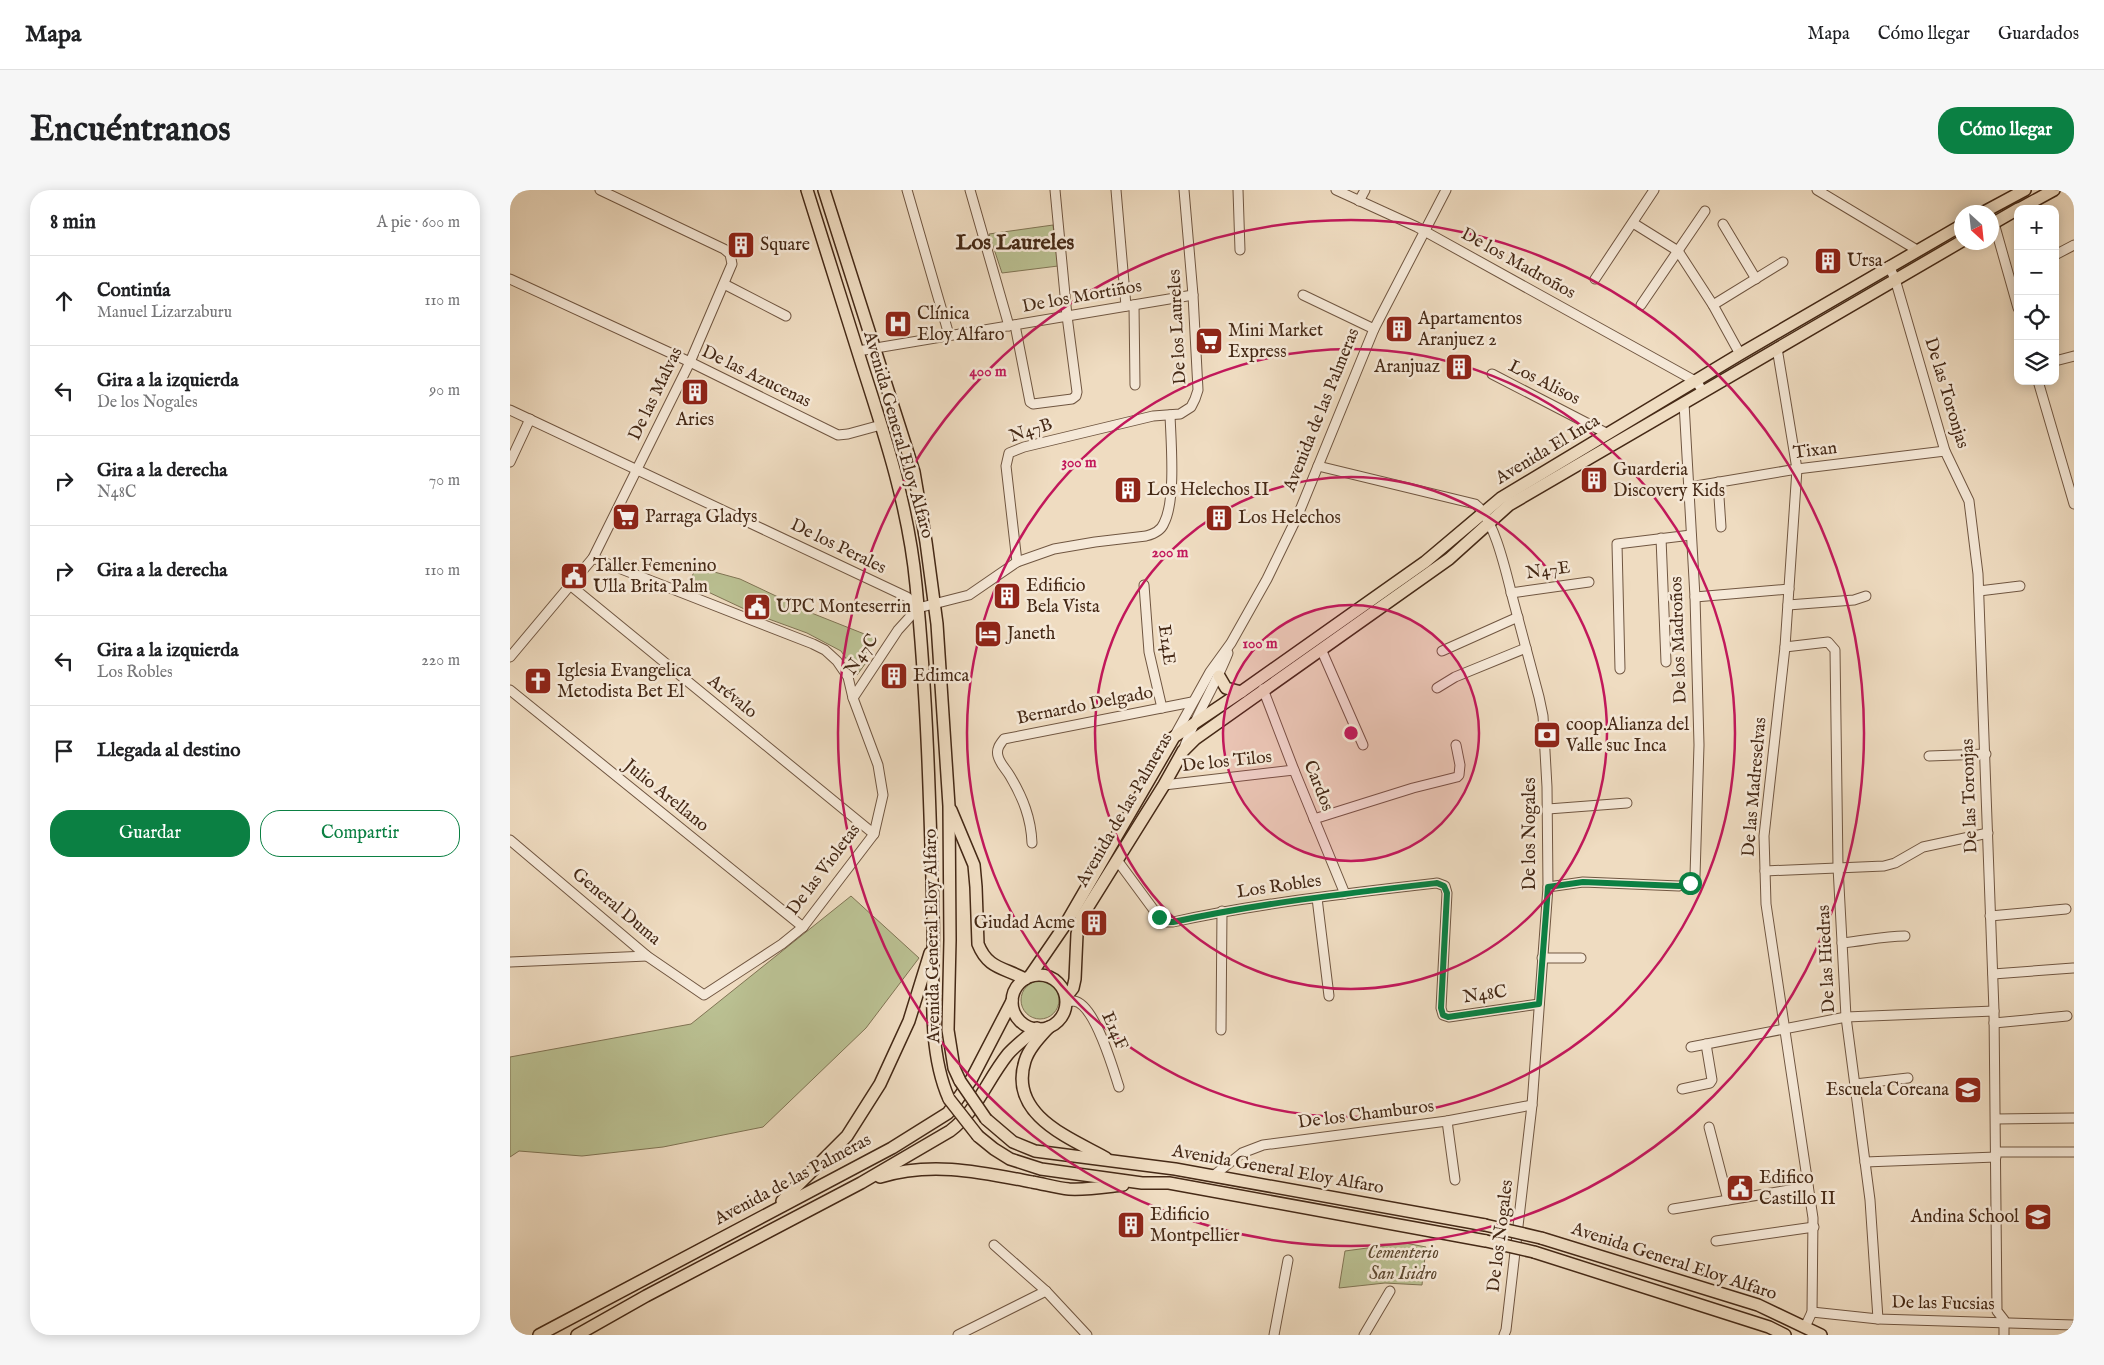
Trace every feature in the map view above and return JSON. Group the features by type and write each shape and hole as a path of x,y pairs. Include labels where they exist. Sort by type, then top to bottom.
{"main road":[{"name":"Avenida General Eloy Alfaro","path":"807,190 881,425 910,538 918,608 929,774 934,942 934,1035 938,1072 949,1099 978,1136 1002,1154 1026,1165 1056,1172 1142,1183 1169,1183 1486,1240 1534,1252 1769,1327 1785,1335"},
{"name":"Avenida General Eloy Alfaro","path":"824,190 914,472 935,604 949,806 950,940 948,1030 954,1068 960,1081 986,1119 1013,1142 1035,1151 1175,1169 1485,1225 1541,1238 1758,1305 1821,1335"},
{"path":"1997,205 2025,190"},
{"path":"2026,205 2054,190"},
{"path":"1999,220 2014,211"},
{"name":"Avenida El Inca","path":"1183,751 1213,725 1449,559 1486,518 1501,498 1697,382 1740,354 1954,229"},
{"name":"Avenida El Inca","path":"1174,737 1187,723 1241,692 1486,518 1954,246"},
{"path":"1219,676 1226,688 1241,692"},
{"name":"Avenida de las Palmeras","path":"539,1335 892,1148 948,1113 971,1080 1012,1001 1016,988 1028,978 1065,925 1174,737"},
{"name":"Avenida de las Palmeras","path":"1112,1161 1052,1128 1035,1114 1027,1101 1023,1086 1025,1061 1031,1048 1049,1027 1061,1017 1066,1000 1073,988 1077,934 1082,918 1183,751"},
{"path":"949,806 974,865 978,944 985,959 995,966 1028,978 1046,976 1053,979 1059,984 1066,1000"},
{"path":"771,1211 847,1136 880,1084 909,1021 934,942"},
{"path":"1012,1001 1016,1016 1029,1027 1049,1027"},
{"name":"Avenida de las Palmeras","path":"577,1335 646,1296 861,1183 962,1122 1009,1054 1037,1028"},
{"path":"861,1183 909,1170 946,1168 964,1169 1068,1188 1088,1189 1142,1183"}],"street":[{"name":"De las Malvas","path":"510,657 593,558 690,362 731,269 732,259 724,250 600,190"},
{"path":"906,190 949,335"},
{"path":"970,190 1012,326 1028,400 1033,404 1072,399 1076,396 1077,392 1067,316 1055,190"},
{"path":"1116,190 1130,305 1136,385"},
{"name":"De los Laureles","path":"1170,415 1180,414 1187,410 1195,400 1197,393 1193,295 1184,190"},
{"path":"1238,190 1240,250"},
{"name":"De los Madroños","path":"1336,190 1424,231 1697,382 1704,392"},
{"path":"1359,201 1365,190"},
{"name":"Avenida de las Palmeras","path":"1183,751 1192,702 1210,672 1231,643 1268,579 1298,515 1374,329 1446,190"},
{"path":"1595,279 1654,190"},
{"path":"1817,190 1917,250"},
{"path":"1641,305 1705,211"},
{"path":"1633,223 1678,251 1713,305 1740,354"},
{"path":"1723,224 1756,279"},
{"path":"1999,238 2014,275"},
{"path":"2059,252 2074,246"},
{"path":"1713,305 1783,262"},
{"name":"De las Toronjas","path":"1889,266 1895,279 1945,451 1969,501 1979,591 1994,1011 1997,1311 2005,1322 2004,1335"},
{"name":"De las Azucenas","path":"510,279 690,362 838,435 881,425"},
{"path":"724,284 786,316"},
{"name":"De los Mortiños","path":"858,351 1193,295"},
{"path":"1303,295 1374,329"},
{"name":"De las Madreselvas","path":"1777,348 1797,469 1785,647 1764,836 1766,904 1814,1227 1812,1312"},
{"path":"2059,360 2074,356"},
{"name":"Los Alisos","path":"1492,374 1608,434"},
{"path":"2039,385 2074,504"},
{"name":"De los Madroños","path":"1548,887 1583,882 1679,886 1690,883 1695,876 1699,745 1695,597 1684,403"},
{"name":"De los Perales","path":"510,410 907,598 918,608"},
{"path":"918,608 949,602 974,593 1017,562 1061,547 1146,536 1157,532 1166,521 1170,495 1170,415"},
{"name":"N47B","path":"1017,562 1006,466 1009,453 1024,447 1141,419 1170,415"},
{"path":"510,462 530,419"},
{"name":"Tixan","path":"1690,487 1797,469 1945,451"},
{"path":"1318,466 1475,504 1486,518"},
{"path":"1718,482 1721,527"},
{"name":"De los Nogales","path":"1486,518 1507,571 1542,716 1548,809 1548,887 1532,1105 1504,1335"},
{"path":"1620,669 1617,544 1691,535"},
{"path":"1660,538 1666,662"},
{"name":"De las Violetas","path":"593,558 825,650 837,660 848,677 853,698 878,765 883,795 874,834 802,927 782,944 704,995"},
{"name":"N47E","path":"1511,593 1589,582"},
{"name":"Arévalo","path":"570,585 874,834"},
{"name":"E14E","path":"1144,585 1149,652 1164,708"},
{"path":"1979,591 2020,586"},
{"path":"1695,597 1789,589"},
{"path":"1788,605 1854,600 1866,596"},
{"name":"N47C","path":"853,698 898,630 918,608"},
{"path":"1442,652 1518,617"},
{"name":"De las Hiedras","path":"1785,647 1826,642 1830,643 1835,650 1838,867 1846,1017 1866,1162 1878,1319"},
{"name":"Avenida de las Palmeras","path":"1187,723 1219,676 1231,643"},
{"path":"1437,688 1455,676 1526,648"},
{"path":"1321,649 1363,745"},
{"name":"Cardos","path":"1264,689 1294,770 1345,894"},
{"name":"Julio Arellano","path":"510,690 802,927"},
{"name":"Bernardo Delgado","path":"1032,843 1029,817 1025,805 998,756 999,746 1004,738 1192,702"},
{"name":"Bernardo Delgado","path":"1164,708 1179,714 1187,723"},
{"path":"1314,819 1413,788 1457,777 1460,765 1456,745"},
{"path":"1929,756 1986,754"},
{"name":"De los Tilos","path":"1164,785 1294,770"},
{"path":"1548,809 1627,803"},
{"path":"1765,871 1889,865 1923,847 1988,833"},
{"name":"General Duma","path":"510,840 647,956 704,995"},
{"name":"Los Robles","path":"1118,860 1159,917 1165,922 1345,894 1437,883 1444,886 1447,893 1441,1008"},
{"path":"1317,898 1329,996"},
{"path":"1990,916 2066,908"},
{"path":"1221,1030 1222,912"},
{"path":"1842,943 1870,940 1884,936 1905,936"},
{"path":"510,962 647,956"},
{"path":"1542,958 1581,958"},
{"path":"1992,974 2073,968"},
{"name":"E14F","path":"1066,1000 1078,1003 1089,1013 1098,1028 1119,1087"},
{"name":"N48C","path":"1441,1008 1443,1015 1448,1017 1539,1004"},
{"path":"1691,1047 1846,1017 1994,1011"},
{"path":"1994,1023 2067,1016"},
{"path":"1682,1089 1710,1083 1712,1080 1706,1044"},
{"path":"1855,1084 1908,1078"},
{"name":"De los Chamburos","path":"1213,1176 1242,1153 1263,1145 1447,1121 1532,1105"},
{"path":"1996,1119 2074,1118"},
{"path":"1447,1121 1455,1180"},
{"path":"1709,1127 1728,1200"},
{"path":"1866,1162 2074,1152"},
{"path":"1673,1209 1808,1187"},
{"path":"1716,1242 1814,1227"},
{"path":"994,1245 1046,1291 1087,1335"},
{"path":"1274,1335 1288,1260"},
{"path":"958,1335 1046,1291"},
{"path":"1364,1335 1390,1291"},
{"path":"1805,1327 1812,1312"},
{"name":"De las Fucsias","path":"1812,1312 1878,1319 2074,1325"}],"green space":[{"path":"1053,225 1058,266 1002,273 989,234"},
{"path":"696,567 740,579 814,614 877,639 870,645 866,654 868,660 857,675 841,651 807,633 755,614 706,591 688,586"},
{"path":"851,896 919,958 866,1028 763,1127 663,1147 582,1156 519,1151 510,1157 510,1057 691,1024"},
{"path":"1040,981 1053,987 1059,1000 1053,1013 1040,1019 1027,1013 1021,1000 1027,987"},
{"name":"Cementerio San Isidro","path":"1405,1243 1426,1247 1422,1285 1385,1283 1339,1288 1345,1251"}],"place":[{"name":"Square","path":"741,245"},
{"name":"Ursa","path":"1828,261"},
{"name":"Clínica Eloy Alfaro","path":"898,324"},
{"name":"Apartamentos Aranjuez 2","path":"1399,329"},
{"name":"Mini Market Express","path":"1209,341"},
{"name":"Aranjuaz","path":"1459,367"},
{"name":"Aries","path":"695,392"},
{"name":"Guarderia Discovery Kids","path":"1594,480"},
{"name":"Los Helechos II","path":"1128,490"},
{"name":"Parraga Gladys","path":"626,517"},
{"name":"Los Helechos","path":"1219,518"},
{"name":"Taller Femenino Ulla Brita Palm","path":"574,576"},
{"name":"Edificio Bela Vista","path":"1007,596"},
{"name":"UPC Monteserrin","path":"757,607"},
{"name":"Janeth","path":"988,634"},
{"name":"Edimca","path":"894,676"},
{"name":"Iglesia Evangelica Metodista Bet El","path":"538,681"},
{"name":"coop.Alianza del Valle suc Inca","path":"1547,735"},
{"name":"Giudad Acme","path":"1094,923"},
{"name":"Escuela Coreana","path":"1968,1090"},
{"name":"Edifico Castillo II","path":"1740,1188"},
{"name":"Andina School","path":"2038,1217"},
{"name":"Edificio Montpellier","path":"1131,1225"}],"district":[{"name":"Los Laureles","path":"1015,243"}],"route":[{"path":"1159,917 1165,922 1173,922 1222,912 1437,883 1444,886 1447,893 1441,1008 1443,1015 1448,1017 1539,1004 1548,887 1583,882 1679,886 1690,883"}]}
